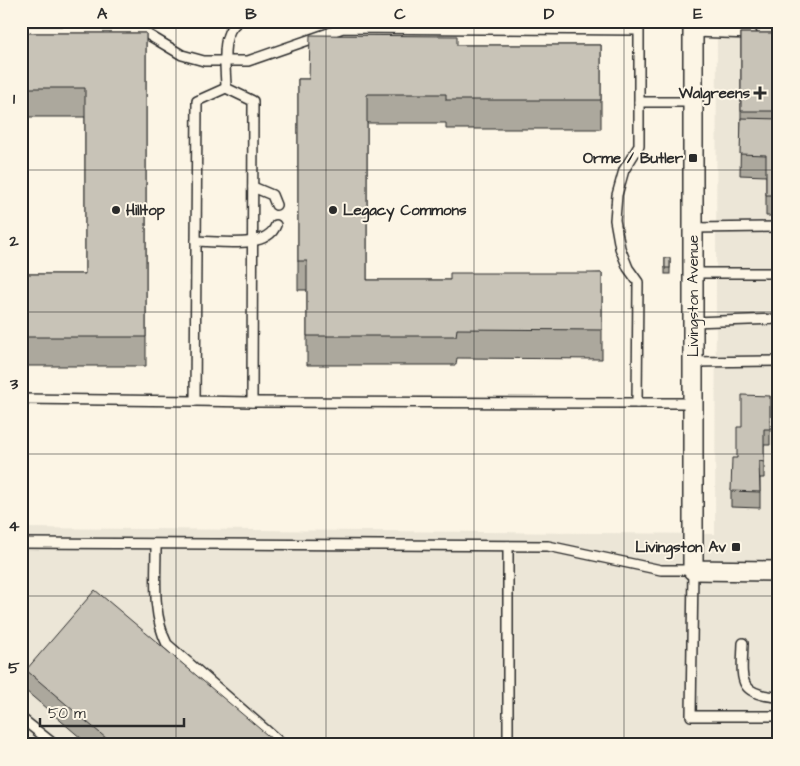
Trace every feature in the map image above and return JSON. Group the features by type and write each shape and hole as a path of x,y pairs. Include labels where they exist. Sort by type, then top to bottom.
{"street":[{"name":"Livingston Avenue","path":"693,27 693,570"},
{"path":"693,570 779,571"}],"lane":[{"path":"226,88 229,32 238,21"},
{"path":"693,27 760,34"},
{"path":"21,31 142,31 182,55 204,61 248,61 344,28 639,30 639,146 624,170 617,195 615,220 620,248 628,268 638,282 637,403"},
{"path":"195,401 197,101 226,88 254,101 252,402"},
{"path":"640,102 693,102"},
{"path":"254,187 272,195 276,205"},
{"path":"196,241 253,242 263,240 273,234 276,225"},
{"path":"693,228 779,227"},
{"path":"693,273 779,273"},
{"path":"693,322 779,319"},
{"path":"693,362 779,361"},
{"path":"21,399 252,402 693,403"},
{"path":"21,544 548,546 661,570 693,570 692,716 779,716"},
{"path":"156,546 157,611 160,629 167,644 283,745"},
{"path":"508,546 508,745"},
{"path":"743,643 742,676 746,687 759,696 779,698"},
{"path":"21,718 44,734 55,745"}],"shaded area":[{"path":"717,21 779,21 779,745 21,745 21,528 715,534"}],"building":[{"name":"Hilltop","path":"21,33 146,33 146,337 21,337 21,274 85,274 85,88 21,88"},
{"name":"Walgreens","path":"741,33 779,33 779,111 741,111"},
{"name":"Legacy Commons","path":"310,35 457,36 457,45 601,45 601,100 446,100 446,94 367,94 367,280 450,280 450,273 602,273 602,330 457,329 456,336 307,336 307,261 298,261 298,79 309,79"},
{"path":"741,118 779,119 779,195 766,195 766,155 740,154"},
{"path":"665,258 670,258 670,268 665,268"},
{"path":"742,395 770,396 770,429 764,429 764,462 759,461 760,492 731,491 732,458 737,458 737,427 742,427"},
{"path":"95,590 279,745 114,745 26,670"}],"place":[{"name":"Walgreens","path":"760,93"},
{"name":"Orme / Butler","path":"693,158"},
{"name":"Hilltop","path":"116,210"},
{"name":"Legacy Commons","path":"333,210"},
{"name":"Livingston Av","path":"736,547"}]}
